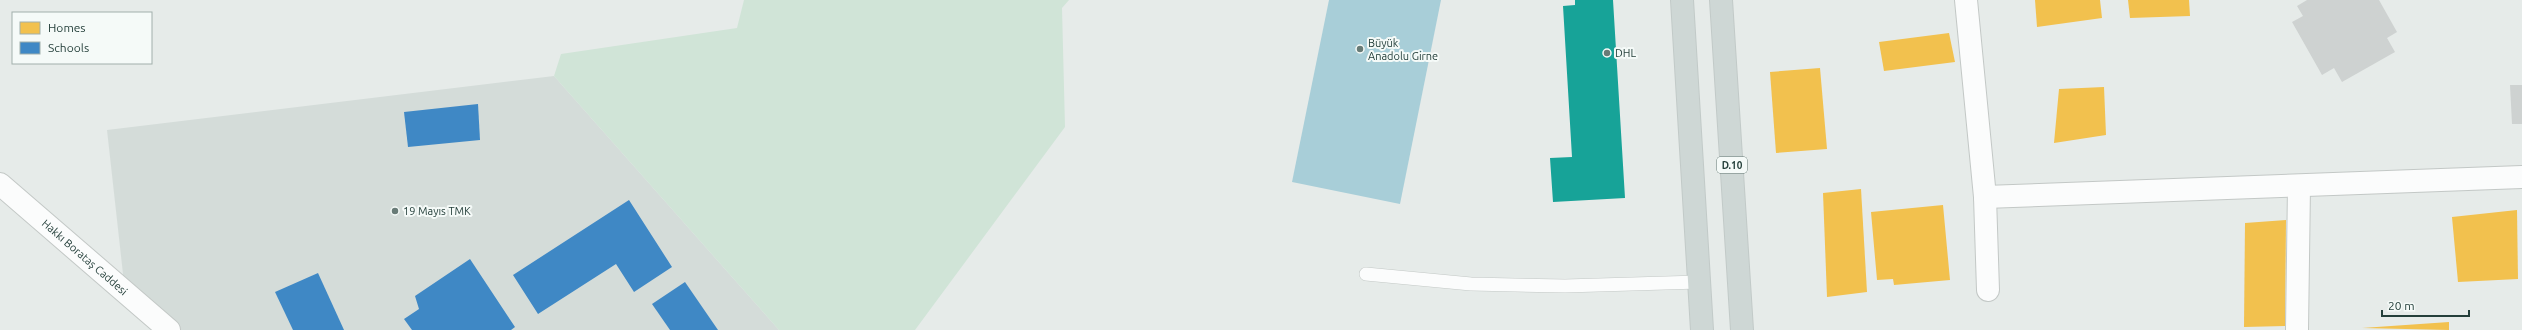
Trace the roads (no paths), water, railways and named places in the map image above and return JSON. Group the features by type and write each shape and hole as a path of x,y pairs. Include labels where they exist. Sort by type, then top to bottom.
{"main road":[{"path":"1682,0 1702,330"},
{"name":"D.10","path":"1721,0 1742,330"}],"street":[{"path":"1966,0 1985,197 1988,290"},
{"path":"1985,197 2522,177"},
{"name":"Hakkı Borataş Caddesi","path":"0,184 169,330"},
{"path":"2297,330 2299,186"}],"lane":[{"path":"1366,274 1472,284 1565,286 1699,282"}],"water":[{"path":"1329,0 1441,0 1400,204 1292,182"}],"place":[{"name":"Büyük Anadolu Girne","path":"1360,49"},
{"name":"DHL","path":"1607,53"},
{"name":"19 Mayıs TMK","path":"395,211"}]}
